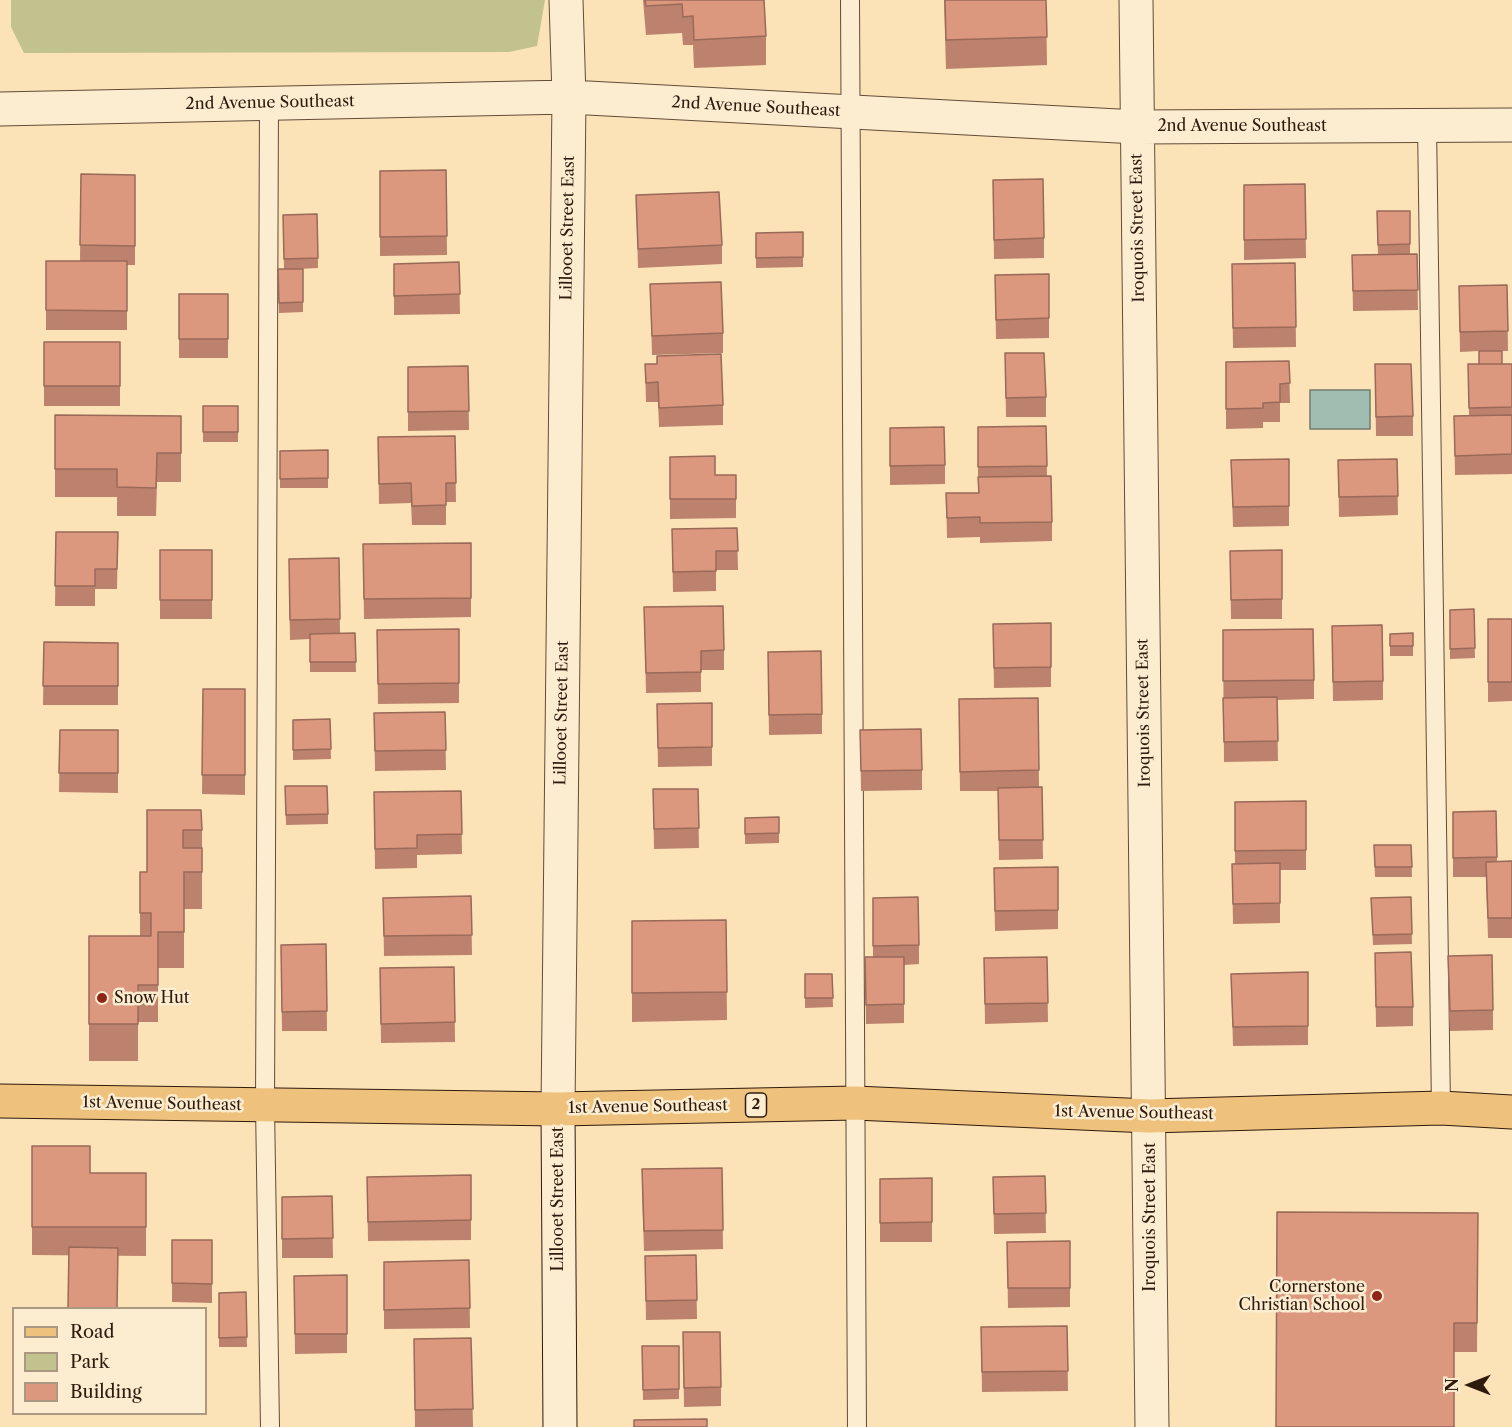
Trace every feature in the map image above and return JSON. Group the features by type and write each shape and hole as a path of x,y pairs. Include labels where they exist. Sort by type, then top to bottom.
{"main road":[{"name":"1st Avenue Southeast","path":"0,1101 558,1109 855,1103 1149,1116 1441,1108 1512,1112"}],"street":[{"name":"Lillooet Street East","path":"560,1427 558,1109 569,97 567,0"},
{"name":"Iroquois Street East","path":"1136,0 1152,1427"},
{"name":"2nd Avenue Southeast","path":"0,109 569,97 1137,127 1512,125"}],"lane":[{"path":"850,0 857,1427"},
{"path":"269,103 265,1106 270,1427"},
{"path":"1427,124 1441,1108"}],"green space":[{"path":"11,0 545,0 537,46 509,52 24,53 11,27"}],"shaded area":[{"path":"1310,390 1370,390 1370,429 1310,429"}],"building":[{"path":"645,0 764,0 766,36 694,40 693,16 683,17 682,4 646,6"},
{"path":"945,0 1046,0 1047,37 946,40"},
{"path":"446,170 447,236 380,237 380,171"},
{"path":"81,174 135,175 135,246 80,245"},
{"path":"1043,179 1044,238 994,240 993,180"},
{"path":"1305,184 1306,239 1244,240 1244,185"},
{"path":"719,192 722,245 638,249 636,195"},
{"path":"1377,211 1410,211 1410,244 1378,245"},
{"path":"317,214 318,258 284,259 283,215"},
{"path":"803,232 803,257 756,258 756,233"},
{"path":"1417,254 1418,290 1353,291 1352,255"},
{"path":"46,261 127,261 127,311 46,310"},
{"path":"459,262 460,294 394,296 394,264"},
{"path":"1295,263 1296,327 1233,328 1232,264"},
{"path":"278,269 303,269 303,302 279,303"},
{"path":"1049,274 1049,318 996,320 995,275"},
{"path":"721,282 723,333 652,336 650,284"},
{"path":"1507,285 1508,331 1460,332 1459,286"},
{"path":"179,294 228,294 228,339 179,339"},
{"path":"44,342 120,342 120,386 44,386"},
{"path":"1479,351 1502,351 1502,364 1479,364"},
{"path":"1005,353 1044,353 1046,397 1006,398"},
{"path":"721,354 723,405 659,408 658,382 646,383 645,364 657,364 657,356"},
{"path":"1289,361 1290,383 1280,384 1280,402 1263,403 1263,408 1226,409 1226,362"},
{"path":"1375,364 1411,364 1413,416 1376,417"},
{"path":"1468,364 1512,364 1512,407 1469,408"},
{"path":"468,366 469,411 408,412 408,367"},
{"path":"203,406 238,406 238,432 203,432"},
{"path":"55,415 181,416 181,453 157,453 156,488 117,487 117,469 55,469"},
{"path":"1512,415 1512,454 1455,456 1454,416"},
{"path":"1046,426 1047,466 978,467 978,427"},
{"path":"944,427 945,465 890,466 890,428"},
{"path":"455,436 456,483 446,483 446,505 412,506 411,483 379,484 378,437"},
{"path":"328,450 328,478 280,479 280,451"},
{"path":"715,456 715,475 736,475 736,499 670,499 670,457"},
{"path":"1289,459 1289,506 1233,507 1231,460"},
{"path":"1397,459 1398,496 1339,497 1338,460"},
{"path":"1051,476 1052,522 980,523 980,517 947,518 946,493 979,493 978,477"},
{"path":"737,528 738,551 716,551 716,571 673,572 672,529"},
{"path":"56,532 118,532 117,569 95,569 95,586 55,586"},
{"path":"471,543 471,598 364,599 363,544"},
{"path":"160,550 212,550 212,600 160,600"},
{"path":"1282,550 1282,599 1231,600 1230,551"},
{"path":"339,558 340,619 290,620 289,559"},
{"path":"723,606 724,650 701,651 701,672 646,673 644,607"},
{"path":"1474,609 1475,648 1450,649 1450,610"},
{"path":"1488,619 1512,619 1512,682 1488,682"},
{"path":"1051,623 1051,667 994,668 993,624"},
{"path":"1382,625 1383,681 1333,682 1332,626"},
{"path":"459,629 459,683 378,684 377,630"},
{"path":"1313,629 1314,680 1223,681 1223,630"},
{"path":"355,633 356,662 310,662 310,634"},
{"path":"1413,633 1413,646 1390,646 1390,634"},
{"path":"44,642 118,643 118,686 43,686"},
{"path":"821,651 822,714 769,715 768,652"},
{"path":"203,689 245,689 245,775 202,775"},
{"path":"1277,697 1278,741 1224,742 1223,698"},
{"path":"1038,698 1039,770 960,772 959,699"},
{"path":"712,703 712,747 658,748 657,704"},
{"path":"445,712 446,750 375,751 374,713"},
{"path":"330,719 331,749 293,750 293,720"},
{"path":"921,729 922,770 861,771 860,730"},
{"path":"60,730 118,730 118,773 59,773"},
{"path":"285,786 327,786 328,814 286,815"},
{"path":"1042,787 1043,840 999,840 998,788"},
{"path":"653,789 698,789 699,828 654,829"},
{"path":"461,791 462,834 417,835 417,848 375,849 374,792"},
{"path":"1306,801 1306,850 1235,851 1235,802"},
{"path":"147,810 201,810 202,830 183,830 183,848 202,848 202,872 184,872 184,932 158,932 158,985 138,985 138,1024 89,1024 89,936 151,936 151,913 140,913 140,872 147,872"},
{"path":"1496,811 1497,857 1453,858 1453,812"},
{"path":"779,817 779,833 745,834 745,818"},
{"path":"1374,845 1411,845 1412,867 1375,867"},
{"path":"1512,861 1512,918 1488,918 1486,862"},
{"path":"1280,863 1280,903 1233,904 1232,864"},
{"path":"1058,867 1058,910 995,911 994,868"},
{"path":"471,896 472,935 384,936 383,898"},
{"path":"918,897 919,945 873,946 873,898"},
{"path":"1411,897 1412,934 1373,935 1371,898"},
{"path":"726,920 727,992 632,993 632,921"},
{"path":"326,944 327,1011 282,1012 281,945"},
{"path":"1411,952 1413,1007 1376,1007 1375,953"},
{"path":"1492,955 1493,1010 1450,1011 1448,956"},
{"path":"865,957 904,957 904,1004 866,1005"},
{"path":"1047,957 1048,1003 985,1004 984,958"},
{"path":"454,967 455,1022 381,1024 380,968"},
{"path":"1308,972 1308,1026 1233,1027 1231,974"},
{"path":"805,974 832,974 833,998 805,998"},
{"path":"32,1146 90,1146 90,1173 146,1173 146,1227 32,1227"},
{"path":"722,1168 723,1230 644,1231 642,1169"},
{"path":"471,1175 471,1220 368,1222 367,1177"},
{"path":"1045,1176 1046,1213 994,1214 993,1177"},
{"path":"932,1178 932,1222 880,1223 880,1179"},
{"path":"332,1196 333,1238 282,1239 282,1197"},
{"name":"Cornerstone Christian School","path":"1277,1212 1478,1213 1477,1323 1454,1323 1454,1427 1276,1427"},
{"path":"172,1240 212,1240 212,1284 172,1283"},
{"path":"1070,1241 1070,1288 1008,1288 1007,1242"},
{"path":"69,1247 118,1248 117,1307 68,1307"},
{"path":"696,1255 697,1300 646,1301 645,1256"},
{"path":"469,1260 470,1308 384,1310 384,1262"},
{"path":"347,1275 347,1334 295,1334 294,1276"},
{"path":"246,1292 247,1337 219,1338 219,1293"},
{"path":"1067,1326 1068,1371 982,1372 981,1327"},
{"path":"683,1332 720,1332 721,1387 684,1388"},
{"path":"471,1338 473,1409 415,1410 414,1339"},
{"path":"642,1346 679,1346 679,1389 643,1390"},
{"path":"707,1419 707,1427 634,1427 634,1420"}],"place":[{"name":"Snow Hut","path":"102,998"},
{"name":"Cornerstone Christian School","path":"1377,1296"}]}
